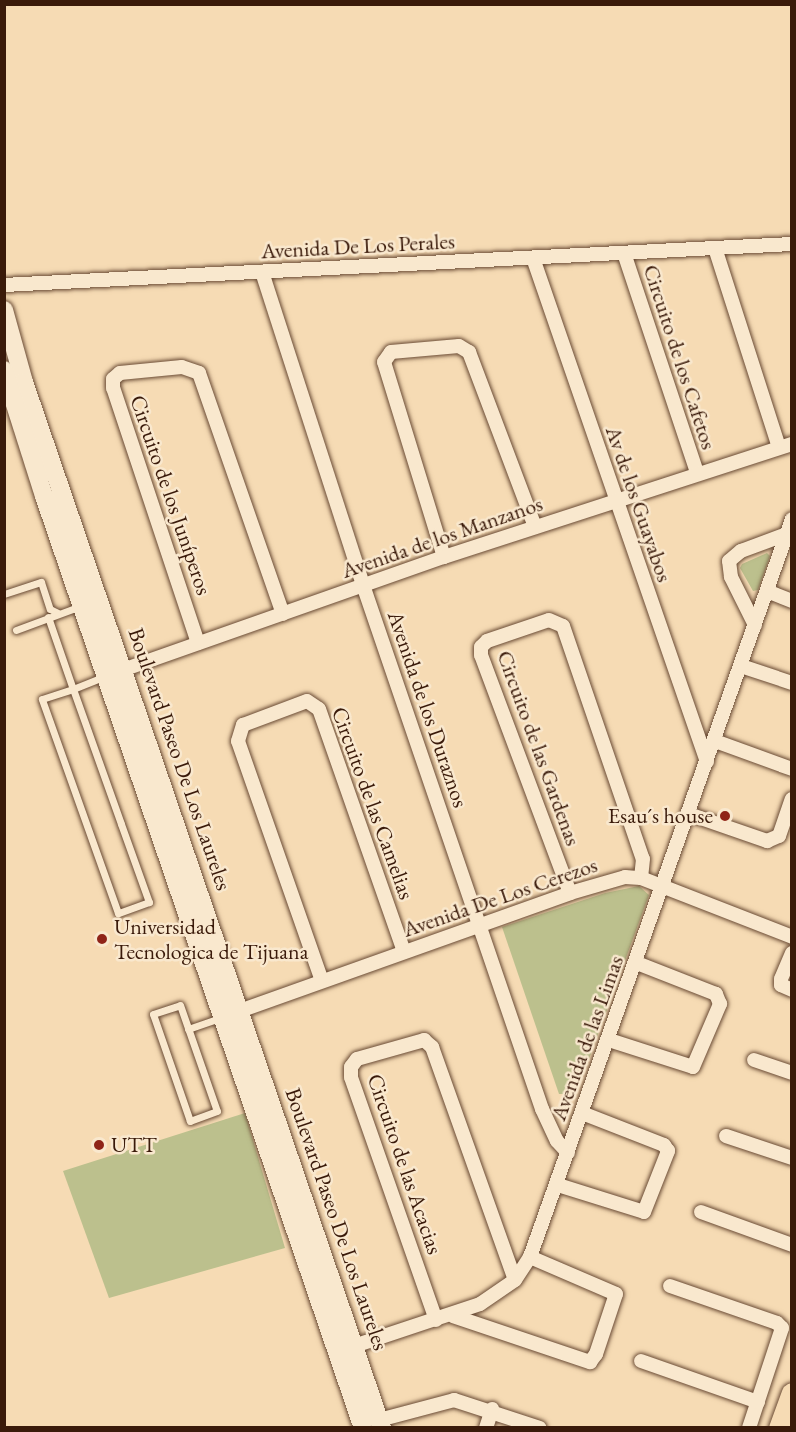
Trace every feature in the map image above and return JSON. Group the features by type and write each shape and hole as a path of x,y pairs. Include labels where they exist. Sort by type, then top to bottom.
{"main road":[{"path":"779,1428 792,1393"}],"street":[{"name":"Avenida De Los Perales","path":"4,285 792,244"},
{"path":"715,248 785,446"},
{"name":"Circuito de los Cafetos","path":"624,253 697,473"},
{"name":"Av de los Guayabos","path":"533,258 614,501 707,762"},
{"name":"Avenida de los Duraznos","path":"262,272 363,585 542,1109 557,1142 568,1153"},
{"name":"Boulevard Paseo De Los Laureles","path":"4,310 24,382 222,1017 375,1425"},
{"path":"444,557 384,362 391,352 459,345 469,352 535,527"},
{"name":"Circuito de los Juníperos","path":"198,643 113,388 113,379 120,373 182,367 199,373 283,614"},
{"name":"Boulevard Paseo De Los Laureles","path":"4,370 83,605 116,673 241,1010 346,1349"},
{"name":"Avenida de los Manzanos","path":"116,673 444,557 785,446"},
{"name":"Avenida de las Limas","path":"346,1349 453,1316 480,1304 514,1280 530,1257 637,963 792,520"},
{"path":"755,625 731,577 729,561 741,551 786,534"},
{"path":"767,591 792,601"},
{"name":"Circuito de las Gardenas","path":"570,893 481,655 487,641 549,620 563,626 644,859 641,878"},
{"path":"741,666 792,683"},
{"name":"Circuito de las Camelias","path":"322,981 238,741 238,732 243,725 307,701 314,703 404,952"},
{"path":"715,741 792,769"},
{"path":"689,814 767,841 779,836 792,799"},
{"name":"Avenida De Los Cerezos","path":"222,1017 570,893 625,878 641,878 792,937"},
{"path":"792,953 781,979 781,985 792,990"},
{"path":"609,1040 693,1068 720,1004 716,994 637,963"},
{"name":"Circuito de las Acacias","path":"436,1320 351,1077 351,1067 357,1059 424,1040 432,1047 514,1280"},
{"path":"754,1060 792,1073"},
{"path":"558,1185 644,1212 668,1151 664,1145 582,1113"},
{"path":"726,1136 792,1158"},
{"path":"701,1212 792,1245"},
{"path":"453,1316 590,1362 596,1354 616,1294 530,1257"},
{"path":"670,1286 777,1323 782,1328 749,1428"},
{"path":"641,1361 758,1402"},
{"path":"375,1425 454,1400 492,1410 540,1428"},
{"path":"486,1428 492,1410"}],"lane":[{"path":"4,594 41,582 50,609 58,613"},
{"path":"16,630 83,605"},
{"path":"48,617 73,689 149,902 118,913 42,699 73,689 116,673"},
{"path":"180,1005 188,1029 217,1112 190,1121 153,1014 180,1005"},
{"path":"188,1029 222,1017"}],"green space":[{"path":"767,553 770,556 758,590 753,591 740,568 742,564"},
{"path":"639,886 649,895 578,1089 574,1094 559,1094 502,927 605,893"},
{"path":"245,1113 285,1248 109,1298 63,1171"}],"place":[{"name":"Esau´s house","path":"725,816"},
{"name":"Universidad Tecnologica de Tijuana","path":"102,939"},
{"name":"UTT","path":"99,1145"}]}
